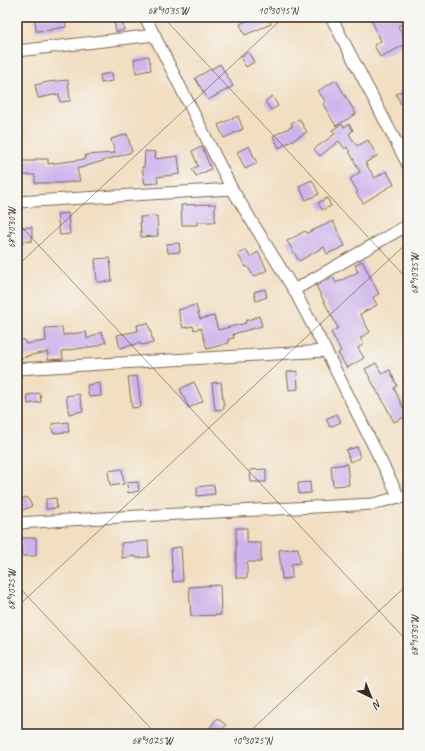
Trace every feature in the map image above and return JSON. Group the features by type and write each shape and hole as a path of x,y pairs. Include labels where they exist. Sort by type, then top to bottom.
{"street":[{"path":"17,523 373,504 403,497 294,290 232,189 145,17"},
{"path":"331,17 408,165"},
{"path":"17,50 155,36"},
{"path":"17,202 232,189"},
{"path":"294,290 408,225"},
{"path":"17,369 326,350"}],"building":[{"path":"65,17 66,27 36,31 35,19"},
{"path":"113,17 122,17 124,30 116,32"},
{"path":"256,17 268,17 271,24 245,35 240,24"},
{"path":"370,17 408,17 408,21 398,26 407,44 380,57 374,45 381,41"},
{"path":"248,52 254,62 246,67 240,57"},
{"path":"149,56 151,70 136,73 134,59"},
{"path":"220,64 233,86 208,100 195,78"},
{"path":"112,73 113,81 101,83 100,75"},
{"path":"68,80 70,101 60,102 59,94 38,98 35,85"},
{"path":"336,80 356,114 336,126 323,104 326,102 318,91"},
{"path":"408,88 408,100 401,104 396,94"},
{"path":"272,96 278,106 271,110 265,101"},
{"path":"238,116 243,129 224,138 218,125"},
{"path":"299,119 307,132 279,148 273,136 293,126 291,123"},
{"path":"342,124 344,127 349,124 353,130 349,134 357,146 368,140 377,156 365,163 375,178 386,171 394,184 363,203 356,193 358,192 350,179 360,172 347,147 345,149 339,141 320,156 314,149 335,134 332,130"},
{"path":"127,134 132,152 77,169 80,181 35,183 35,175 17,175 17,161 48,159 48,164 86,159 85,155 115,153 111,139"},
{"path":"249,146 257,163 245,169 237,152"},
{"path":"202,147 211,169 196,176 192,169 198,166 192,151"},
{"path":"145,151 156,152 155,159 178,156 180,174 157,177 158,183 145,184 142,167 144,167"},
{"path":"312,180 319,194 306,200 299,186"},
{"path":"327,198 331,206 322,210 318,203"},
{"path":"215,204 215,222 197,222 197,225 182,225 181,205"},
{"path":"68,213 70,234 60,235 57,214"},
{"path":"157,216 158,236 141,237 140,217"},
{"path":"333,221 345,246 327,254 324,247 299,261 287,241 305,231 307,233"},
{"path":"32,227 32,241 17,242 17,228"},
{"path":"179,243 180,252 168,253 167,244"},
{"path":"246,250 250,257 258,252 267,270 254,277 238,255"},
{"path":"110,258 112,281 97,282 95,259"},
{"path":"362,261 379,294 373,297 377,305 360,314 370,332 360,338 364,344 358,348 364,358 347,368 338,353 341,351 331,332 338,328 316,286 333,277 336,283 358,272 355,265"},
{"path":"265,289 267,297 256,301 254,292"},
{"path":"196,305 200,319 214,316 218,330 246,323 245,321 259,316 262,326 233,334 234,338 228,339 229,343 207,349 201,328 194,330 193,326 183,328 178,310"},
{"path":"148,323 153,343 141,345 140,343 120,348 117,335 138,331 137,325"},
{"path":"62,327 63,335 86,332 87,339 101,332 106,342 97,346 62,351 63,359 48,360 48,352 17,358 17,340 25,340 25,344 46,341 45,328"},
{"path":"376,363 382,374 390,370 397,386 394,388 407,416 394,422 365,369"},
{"path":"297,371 298,389 289,390 287,372"},
{"path":"137,376 141,407 132,408 128,377"},
{"path":"194,382 203,401 189,408 180,389"},
{"path":"221,382 224,409 215,410 212,383"},
{"path":"100,383 101,396 89,397 87,385"},
{"path":"40,393 41,402 28,404 27,395"},
{"path":"79,394 83,411 69,414 66,396"},
{"path":"337,414 341,422 330,427 326,419"},
{"path":"68,422 69,432 53,433 52,424"},
{"path":"357,447 360,458 350,462 346,450"},
{"path":"347,464 349,485 333,486 331,466"},
{"path":"122,469 124,484 110,486 108,471"},
{"path":"266,469 266,482 251,482 250,470"},
{"path":"138,482 139,491 128,493 127,483"},
{"path":"310,482 311,493 299,494 298,483"},
{"path":"214,485 215,494 197,496 197,487"},
{"path":"27,497 32,506 19,512 17,501"},
{"path":"56,498 57,508 46,509 46,499"},
{"path":"236,528 247,528 247,543 261,543 261,562 247,562 247,578 236,578"},
{"path":"21,538 36,538 36,556 22,556"},
{"path":"148,541 149,557 136,558 136,556 122,558 121,543"},
{"path":"181,547 183,581 173,582 171,548"},
{"path":"298,548 300,563 291,564 292,578 282,579 279,550"},
{"path":"220,585 221,615 191,616 189,587"},
{"path":"217,718 226,725 220,734 206,734"}]}
